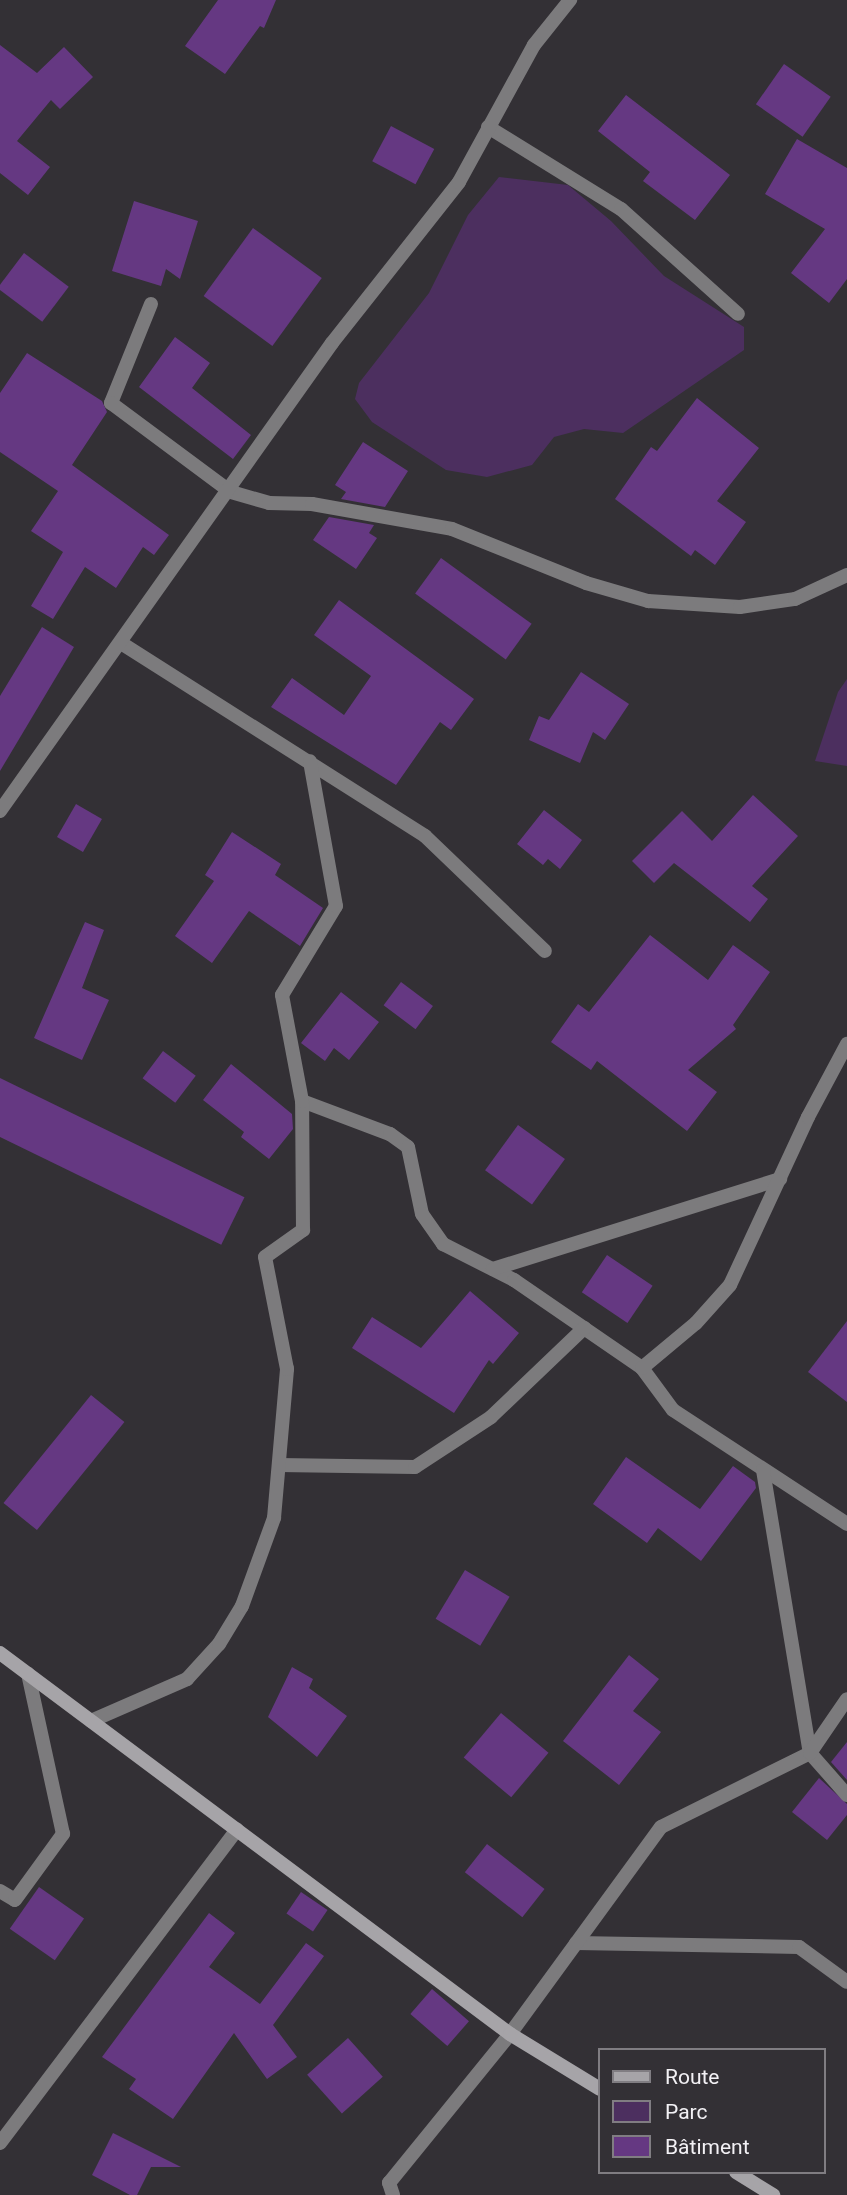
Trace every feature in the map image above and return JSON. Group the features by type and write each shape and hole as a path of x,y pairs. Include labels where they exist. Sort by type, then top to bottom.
{"street":[{"path":"0,811 231,492 332,343 459,182 534,45 570,0"},
{"path":"488,127 621,209 738,314"},
{"path":"151,304 111,402 231,492 269,503 312,504 452,529 586,583 648,601 740,607 794,599 847,575"},
{"path":"121,643 425,836 545,951"},
{"path":"91,1721 187,1679 219,1644 242,1606 274,1518 287,1369 265,1257 303,1230 302,1101 282,995 336,906 310,761"},
{"path":"642,1368 696,1323 730,1285 847,1044"},
{"path":"302,1101 390,1134 408,1147 422,1214 443,1244 493,1269 642,1368 673,1410 847,1524"},
{"path":"493,1269 780,1179"},
{"path":"279,1465 415,1467 491,1417 584,1328"},
{"path":"763,1470 810,1753 847,1795"},
{"path":"0,1653 510,2034 598,2089"},
{"path":"0,1891 15,1900 63,1834 28,1674"},
{"path":"378,2195 391,2189 510,2034 661,1827 810,1753 847,1699"},
{"path":"0,2143 237,1830"},
{"path":"576,1944 799,1947 847,1982"},
{"path":"739,2174 773,2195"}],"green space":[{"path":"499,177 568,185 611,221 664,276 744,327 744,350 623,433 584,429 554,437 532,465 487,477 446,470 372,422 355,399 359,383 429,293 468,215"},
{"path":"847,679 847,766 815,761 838,692"}],"building":[{"path":"218,0 276,0 264,28 260,26 225,74 185,46"},
{"path":"0,45 37,73 64,47 93,77 60,109 51,100 17,141 50,167 28,195 0,173"},
{"path":"784,64 831,97 803,137 756,104"},
{"path":"626,95 730,175 695,220 643,181 650,172 598,131"},
{"path":"391,126 434,149 415,184 372,161"},
{"path":"797,139 847,168 847,279 829,303 791,273 825,229 765,194"},
{"path":"134,201 198,221 180,279 166,269 161,286 112,271"},
{"path":"253,228 322,278 272,346 204,296"},
{"path":"24,253 69,287 42,322 0,290 0,285"},
{"path":"175,337 210,363 192,388 251,435 233,459 139,387"},
{"path":"27,353 102,401 107,412 72,465 169,535 154,555 143,547 116,588 85,567 53,619 31,606 63,552 31,531 58,491 0,452 0,393"},
{"path":"697,398 759,448 717,501 746,522 715,565 695,550 691,556 615,499 651,447 657,451"},
{"path":"363,442 408,471 385,507 341,499 346,492 335,485"},
{"path":"329,517 374,525 369,533 377,538 356,569 313,540"},
{"path":"441,558 532,624 506,659 415,594"},
{"path":"339,600 474,699 451,730 440,722 396,785 271,707 292,678 344,715 371,676 314,635"},
{"path":"42,627 74,647 0,771 0,696"},
{"path":"581,672 629,704 605,740 593,732 580,763 529,740 539,716 549,720"},
{"path":"753,795 798,836 752,886 768,899 750,922 674,863 654,883 632,861 682,811 712,841"},
{"path":"76,804 102,819 83,852 57,837"},
{"path":"544,810 582,840 560,869 548,859 543,865 517,844"},
{"path":"232,832 281,864 275,875 323,908 300,946 249,911 212,963 175,936 214,881 205,875"},
{"path":"85,922 104,930 82,988 109,1000 82,1060 34,1038"},
{"path":"650,935 708,980 733,945 770,972 733,1025 736,1029 688,1070 717,1092 687,1131 597,1061 591,1070 551,1042 578,1004 589,1012"},
{"path":"401,982 433,1006 415,1029 384,1005"},
{"path":"341,992 379,1022 349,1060 334,1048 325,1061 301,1043"},
{"path":"163,1051 196,1076 175,1103 143,1078"},
{"path":"231,1064 292,1114 293,1129 269,1159 241,1137 244,1132 203,1100"},
{"path":"0,1078 244,1197 221,1245 0,1137"},
{"path":"518,1125 565,1159 532,1204 485,1170"},
{"path":"607,1255 653,1286 627,1323 582,1292"},
{"path":"470,1291 519,1333 493,1364 489,1360 454,1413 352,1348 372,1317 421,1348"},
{"path":"847,1321 847,1402 808,1372"},
{"path":"91,1395 124,1422 37,1530 4,1503"},
{"path":"626,1457 700,1509 733,1466 755,1482 756,1488 701,1561 658,1528 647,1543 593,1504"},
{"path":"465,1570 510,1597 480,1646 436,1619"},
{"path":"629,1655 659,1679 633,1711 661,1732 619,1785 563,1741"},
{"path":"292,1667 313,1679 309,1688 347,1716 317,1757 268,1717"},
{"path":"501,1713 548,1753 511,1797 464,1757"},
{"path":"847,1742 847,1780 831,1762"},
{"path":"819,1778 847,1804 847,1815 827,1840 792,1812"},
{"path":"487,1844 545,1889 522,1917 465,1872"},
{"path":"39,1887 84,1919 55,1960 10,1929"},
{"path":"301,1892 328,1910 313,1931 286,1914"},
{"path":"209,1913 235,1933 209,1967 260,2004 306,1943 324,1956 273,2025 297,2057 267,2079 234,2033 173,2119 129,2089 136,2079 102,2057"},
{"path":"432,1989 469,2021 447,2046 410,2014"},
{"path":"348,2038 383,2077 342,2113 307,2075"},
{"path":"113,2133 181,2167 151,2167 137,2195 130,2195 92,2175"}]}
